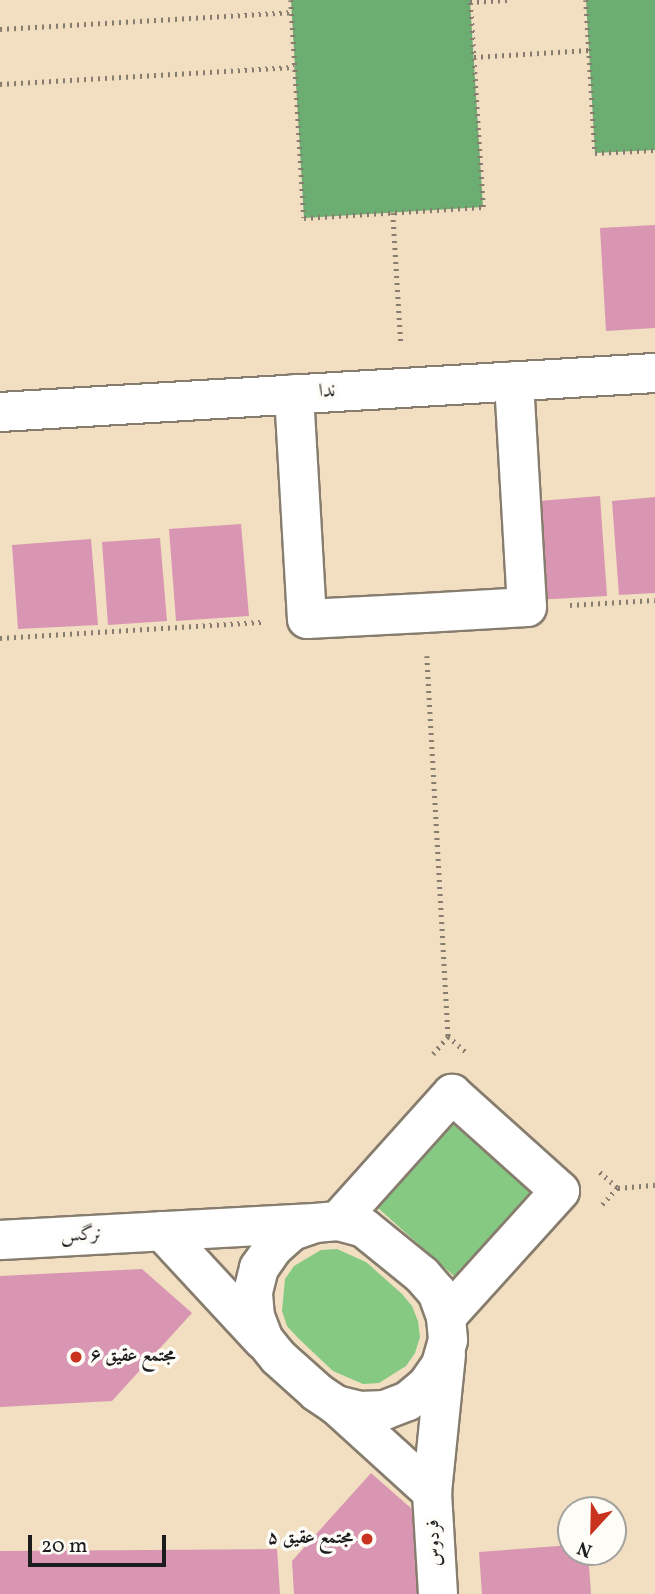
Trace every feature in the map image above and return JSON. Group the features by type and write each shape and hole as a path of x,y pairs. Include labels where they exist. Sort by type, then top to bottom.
{"street":[{"name":"ندا","path":"0,412 655,373"},
{"path":"294,394 307,620 527,607 514,381"},
{"path":"327,1222 452,1094 560,1191 447,1329"},
{"path":"264,1340 255,1317 253,1292 259,1268 273,1248 292,1231 327,1222 364,1228 413,1266 437,1292 447,1329 440,1365 428,1385 408,1401 385,1410 360,1411 336,1405"},
{"name":"نرگس","path":"0,1240 327,1222"},
{"path":"162,1231 278,1357 336,1405 432,1492"},
{"name":"فردوس","path":"438,1594 432,1492 447,1329"}],"path":[{"path":"291,0 304,218 483,207 470,1 507,0"},
{"path":"586,0 595,153 655,150"},
{"path":"0,29 292,12"},
{"path":"474,57 590,50"},
{"path":"0,85 295,67"},
{"path":"393,213 404,388"},
{"path":"527,607 655,600"},
{"path":"424,613 449,1036"},
{"path":"0,638 307,620"},
{"path":"618,1188 655,1185"}],"green space":[{"path":"291,0 470,0 483,207 304,218"},
{"path":"586,0 655,0 655,150 595,153"},
{"path":"453,1124 531,1192 455,1277 378,1208"},
{"path":"337,1249 366,1262 402,1294 412,1306 418,1321 420,1337 415,1353 406,1366 379,1383 363,1384 333,1371 287,1326 282,1311 285,1279 294,1266 321,1250"}],"building":[{"path":"655,225 655,328 606,331 600,228"},
{"path":"600,496 607,596 535,600 527,502"},
{"path":"655,497 655,593 619,595 612,501"},
{"path":"241,524 249,616 176,621 169,529"},
{"path":"160,538 167,621 108,625 102,542"},
{"path":"91,539 98,625 18,629 12,545"},
{"name":"مجتمع عقیق ۶","path":"142,1269 192,1313 112,1401 0,1407 0,1276"},
{"name":"مجتمع عقیق ۵","path":"371,1473 421,1517 425,1594 294,1594 292,1561"},
{"path":"557,1546 557,1566 589,1566 591,1594 482,1594 479,1552"},
{"path":"277,1549 280,1594 0,1594 0,1551"}],"place":[{"name":"مجتمع عقیق ۶","path":"76,1357"},
{"name":"مجتمع عقیق ۵","path":"367,1539"}]}
